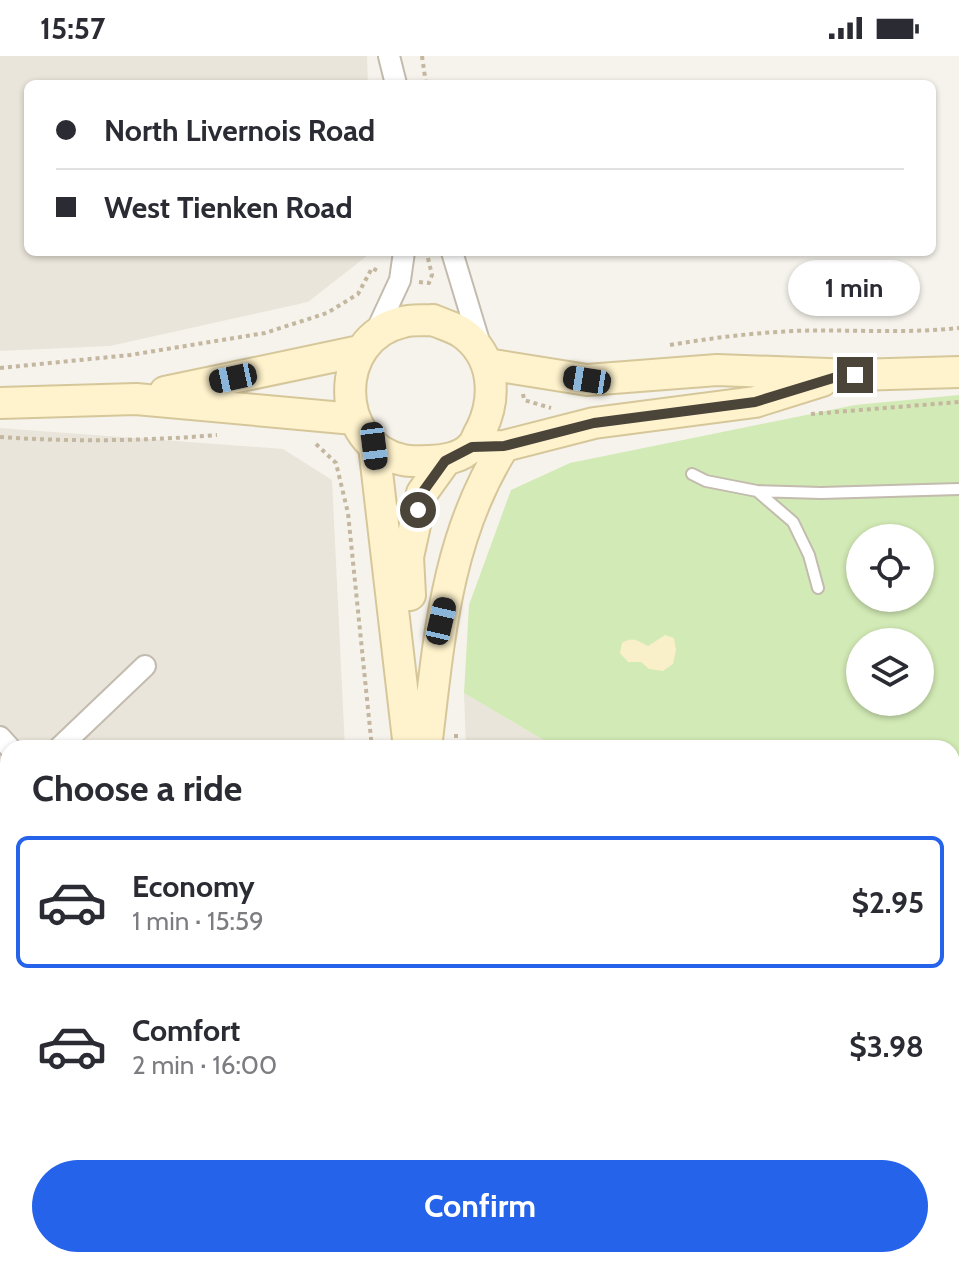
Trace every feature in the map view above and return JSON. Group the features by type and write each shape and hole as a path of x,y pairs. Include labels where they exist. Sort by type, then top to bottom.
{"main road":[{"path":"136,399 367,344 402,322 433,320 462,333 485,360 492,385 490,410 458,454 422,493 408,557 416,634 431,707"},
{"path":"367,344 350,379 349,399 354,419 374,446 407,461 504,446 594,423 755,402 843,375"},
{"path":"485,360 587,380 717,370 843,375 959,372"},
{"path":"0,403 136,399 354,419"},
{"path":"374,446 408,740"},
{"path":"427,740 441,621 461,533 504,446"}],"street":[{"path":"389,56 395,80"},
{"path":"367,344 400,280 403,256"},
{"path":"453,256 485,360"},
{"path":"67,740 145,666"}],"lane":[{"path":"692,474 706,481 757,491 821,493 959,489"},
{"path":"757,491 793,522 809,555 818,588"}],"path":[{"path":"422,56 425,80"},
{"path":"0,368 130,355 265,333 327,313 358,294 372,268 400,280"},
{"path":"666,345 792,331 933,331 959,328"},
{"path":"531,371 524,400 551,407 558,432"},
{"path":"804,415 959,402"},
{"path":"0,437 61,441 174,439 225,434"},
{"path":"308,441 320,446 336,463 343,489 352,545 371,740"},
{"path":"456,732 456,740"}],"shaded area":[{"path":"0,56 367,56 368,80 24,80 24,256 367,256 308,302 110,346 0,351"},
{"path":"0,428 283,449 332,480 345,740 0,740"},
{"path":"464,693 543,740 466,740"}],"green space":[{"path":"959,395 959,740 543,740 464,693 469,605 511,490 570,463 855,405"}],"sand":[{"path":"665,635 674,638 676,650 673,664 663,671 649,669 641,662 628,662 620,653 622,643 626,641 635,640 648,646"}],"route":[{"path":"418,510 422,493 445,461 472,447 504,446 594,423 755,402 843,375 855,375"}]}
